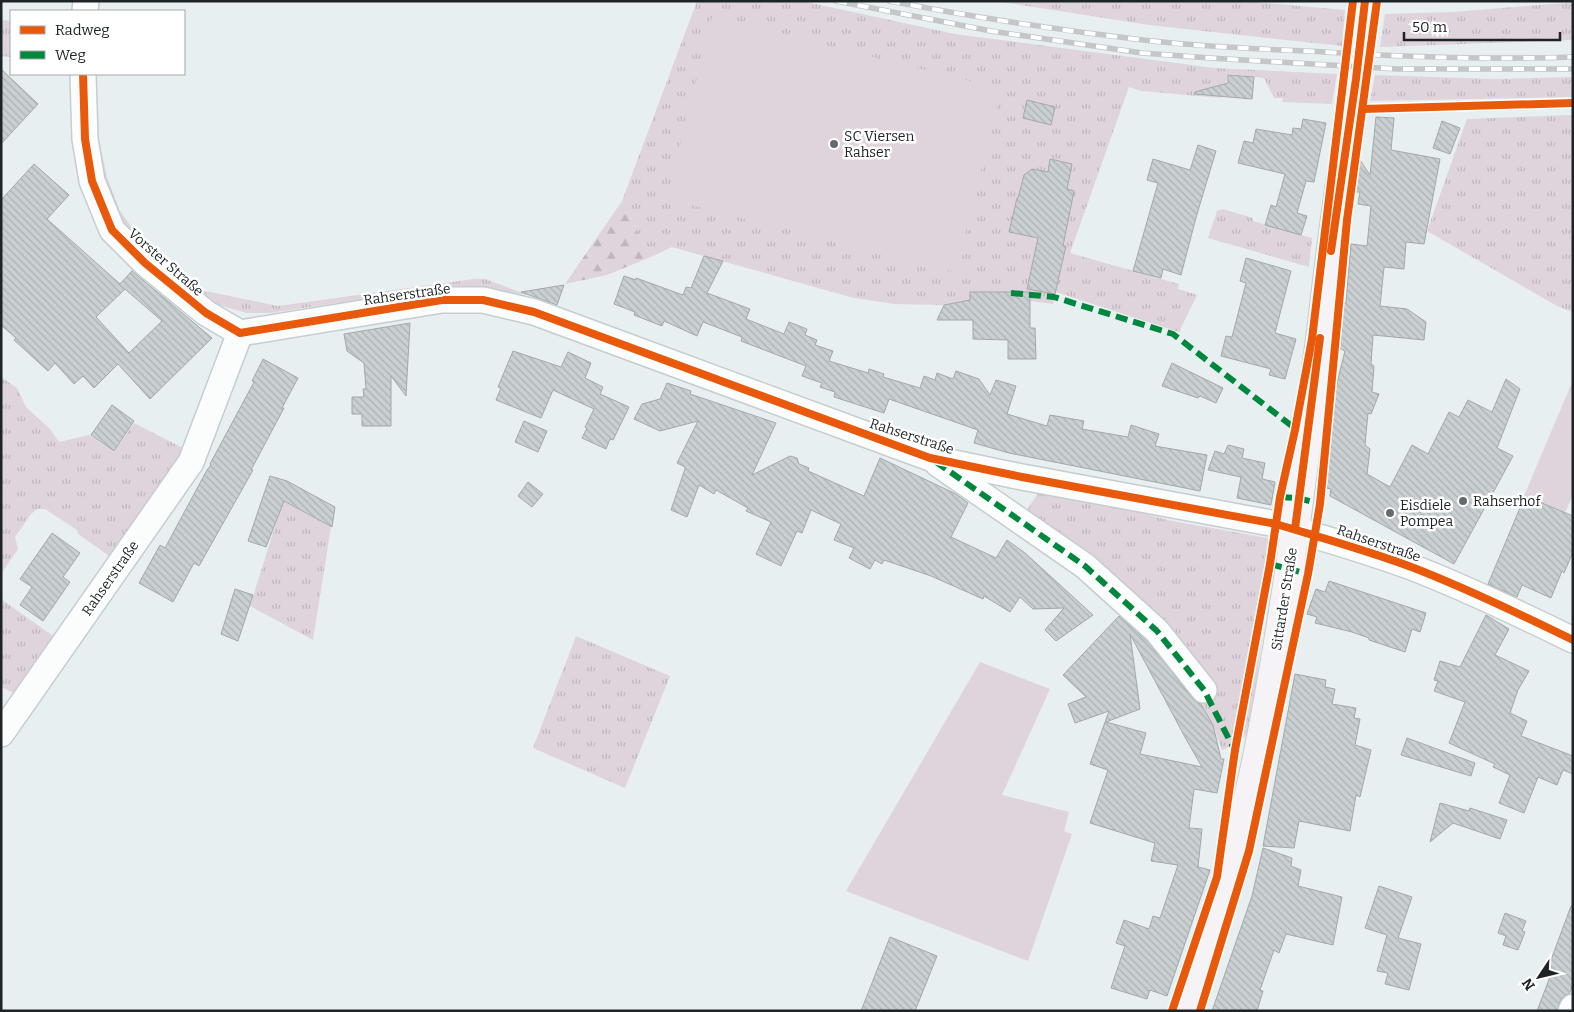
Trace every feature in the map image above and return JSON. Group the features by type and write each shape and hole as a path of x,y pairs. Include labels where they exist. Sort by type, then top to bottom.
{"street":[{"name":"Sittarder Straße","path":"1187,1011 1220,910 1256,762 1290,570 1342,167 1356,79 1364,1"},
{"name":"Vorster Straße","path":"83,75 85,139 92,181 112,230 145,262 206,313 240,333"},
{"name":"Rahserstraße","path":"1,734 191,462 240,333 442,300 482,300 534,312 930,458 1295,529 1380,555 1422,571 1461,587 1573,640"},
{"name":"Rahserstraße","path":"930,458 1085,566 1157,631 1204,690"}],"green space":[{"path":"697,1 802,1 955,34 1214,68 1337,74 1332,104 1282,102 1283,98 1274,98 1264,78 1229,74 1226,83 1223,84 1221,98 1141,91 1129,87 1070,253 1179,284 1178,289 1197,295 1179,332 1056,292 1053,304 1031,301 963,301 943,305 894,304 854,298 672,247 651,257 622,201"},
{"path":"995,1 1244,1 1345,10 1342,46 1149,25"},
{"path":"1573,3 1573,40 1380,47 1385,14 1453,12"},
{"name":"SC Viersen Rahser","path":"712,17 1001,89 956,272 667,199"},
{"path":"1,20 10,21 10,57 1,56"},
{"path":"93,75 97,75 99,140 107,177 120,211 141,240 196,289 278,306 474,279 485,279 528,295 489,290 409,292 270,313 247,313 219,305 195,290 126,232 102,175 95,139"},
{"path":"1375,75 1494,79 1573,77 1573,97 1370,101"},
{"path":"1573,115 1573,312 1557,306 1427,231 1467,119"},
{"path":"622,201 651,257 607,275 565,284"},
{"path":"1223,209 1253,218 1253,221 1312,238 1309,267 1208,238 1217,211"},
{"path":"1,377 17,388 26,407 50,429 59,442 89,435 114,452 134,423 183,448 164,485 112,558 78,534 77,530 45,509 37,509 31,514 15,537 18,549 1,574"},
{"path":"1573,380 1573,494 1565,513 1524,496"},
{"path":"1042,487 1172,521 1274,539 1250,733 1222,750 1213,725 1199,698 1212,685 1133,592 1025,513"},
{"path":"283,501 331,527 313,640 250,606"},
{"path":"1,599 56,638 16,694 1,687"},
{"path":"576,636 670,676 625,788 533,748"},
{"path":"980,662 1050,689 1002,795 1069,812 1064,831 1072,834 1028,961 846,891"}],"building":[{"path":"1,69 38,104 1,144"},
{"path":"1228,75 1254,77 1252,99 1195,94 1195,92 1228,83"},
{"path":"1027,100 1055,107 1051,125 1023,118"},
{"path":"1376,117 1394,118 1391,150 1440,159 1424,244 1406,242 1404,269 1384,267 1380,306 1407,309 1426,322 1424,340 1373,335 1371,364 1374,366 1372,392 1379,394 1371,414 1368,413 1365,445 1370,449 1367,474 1390,487 1412,445 1428,454 1449,412 1459,417 1468,400 1492,412 1506,379 1520,389 1497,448 1513,456 1454,564 1330,496 1331,489 1326,488 1334,395 1345,351 1339,348 1343,303 1346,303 1351,244 1367,246 1371,206 1358,204 1360,192 1355,192 1360,160 1370,175"},
{"path":"1303,119 1326,123 1314,182 1306,181 1297,213 1307,216 1301,235 1265,225 1271,205 1276,207 1285,174 1238,163 1244,141 1253,143 1256,129 1292,135 1293,128 1301,129"},
{"path":"1442,121 1460,128 1450,154 1433,148"},
{"path":"1198,145 1216,151 1181,275 1163,269 1161,278 1133,271 1158,183 1147,180 1153,159 1190,170"},
{"path":"1050,159 1072,164 1067,189 1074,191 1063,246 1066,246 1055,294 1027,289 1038,238 1009,232 1024,175 1032,169 1048,172"},
{"path":"34,164 69,195 47,219 120,284 132,271 212,338 150,399 118,364 94,388 83,376 74,384 55,363 48,371 14,340 16,338 1,325 1,200","holes":["125,289 162,321 129,353 96,317"]},
{"path":"704,256 723,261 707,293 750,309 746,319 784,334 789,322 807,329 805,335 817,340 815,345 833,351 829,361 868,373 869,369 884,374 883,377 920,388 924,376 935,380 937,373 953,379 956,371 979,379 990,395 996,380 1016,386 1007,414 1047,426 1050,415 1084,421 1082,429 1128,437 1131,425 1159,434 1155,446 1207,455 1200,491 1009,453 974,443 978,430 889,399 884,413 834,397 835,392 820,387 822,383 802,376 806,366 741,341 742,337 703,322 697,336 664,321 662,326 634,315 635,312 614,304 624,276 636,280 636,278 683,295 686,287 691,288"},
{"path":"1246,258 1291,271 1275,333 1296,339 1285,379 1269,375 1271,369 1221,356 1226,336 1232,337 1246,283 1240,281"},
{"path":"564,285 557,305 521,292"},
{"path":"970,292 1030,292 1030,328 1035,328 1036,359 1008,359 1008,340 973,339 973,320 937,320 944,305 970,300"},
{"path":"410,323 406,396 391,376 391,426 362,426 362,414 352,414 352,397 364,397 363,389 366,389 364,363 347,351 344,334"},
{"path":"513,351 561,367 568,352 591,363 585,378 603,387 600,394 629,407 613,440 610,439 606,449 582,438 594,409 553,390 541,418 496,400 501,388 498,387"},
{"path":"263,359 298,378 251,470 253,470 199,566 194,563 173,602 139,583 160,545 165,548 211,465 254,382 252,381"},
{"path":"1172,363 1223,388 1216,403 1200,396 1198,398 1162,386"},
{"path":"667,383 691,391 690,394 776,423 752,475 790,456 797,458 799,464 809,468 808,471 864,496 880,458 956,494 968,503 951,537 996,558 1007,540 1025,553 1093,615 1056,641 1045,630 1064,608 1033,609 1020,597 1010,612 984,596 983,599 931,576 884,560 882,564 875,560 870,569 849,558 854,548 834,540 841,524 811,510 802,533 797,531 781,566 756,554 771,522 746,511 748,508 716,490 714,494 699,485 687,517 671,510 685,469 685,467 677,463 698,421 660,431 634,419 642,404 660,399"},
{"path":"112,405 134,421 114,451 91,435"},
{"path":"524,421 547,431 538,452 515,442"},
{"path":"1228,445 1244,449 1242,458 1265,463 1262,479 1275,482 1271,505 1237,498 1241,477 1208,470 1215,451 1224,454"},
{"path":"270,476 287,481 335,507 332,527 284,501 266,547 248,541"},
{"path":"528,482 543,494 532,507 518,496"},
{"path":"1525,496 1573,516 1573,552 1564,573 1562,571 1551,598 1522,585 1517,597 1488,584"},
{"path":"52,533 80,553 63,577 70,582 43,621 20,605 32,587 20,579"},
{"path":"1329,581 1426,613 1420,632 1412,629 1405,652 1352,632 1315,623 1317,617 1307,614 1316,589 1325,592"},
{"path":"235,589 253,595 238,641 221,634"},
{"path":"1486,615 1509,629 1495,655 1529,671 1518,690 1510,713 1527,721 1521,736 1573,756 1573,774 1563,770 1557,785 1538,777 1524,813 1499,803 1510,775 1493,767 1495,764 1449,743 1465,702 1434,691 1438,681 1434,680 1440,661 1460,667"},
{"path":"1119,616 1149,643 1193,699 1201,704 1213,725 1221,759 1224,759 1217,793 1194,789 1189,828 1202,829 1198,867 1210,870 1167,996 1150,990 1147,999 1111,988 1125,946 1116,943 1124,920 1149,929 1153,916 1160,918 1178,865 1151,861 1155,843 1090,823 1108,770 1090,764 1109,711 1075,723 1068,704 1086,697 1063,675","holes":["1130,634 1202,767 1140,754 1146,733 1106,722 1140,709"]},
{"path":"1295,674 1326,680 1325,687 1335,689 1332,704 1356,708 1354,718 1360,719 1355,745 1371,750 1360,797 1356,795 1350,831 1299,821 1294,848 1263,846"},
{"path":"1407,738 1475,763 1471,776 1401,755"},
{"path":"1440,803 1469,811 1470,808 1507,820 1500,839 1453,823 1430,842"},
{"path":"1263,848 1292,858 1291,866 1301,870 1298,886 1342,897 1333,945 1286,934 1279,953 1274,950 1260,990 1263,991 1257,1011 1212,1011 1252,896"},
{"path":"1379,886 1412,897 1398,938 1421,944 1409,990 1385,984 1388,973 1377,971 1387,935 1365,928"},
{"path":"1571,906 1573,906 1573,984 1569,994 1565,995 1560,1001 1557,1011 1537,1011 1550,977 1545,976"},
{"path":"1505,913 1526,921 1522,931 1525,932 1518,950 1503,945 1506,936 1498,933"},
{"path":"890,937 937,956 915,1011 861,1011"}],"railway":[{"path":"836,1 991,31 1142,53 1397,69 1573,69"},
{"path":"889,1 1047,27 1188,44 1417,57 1573,57"}],"marked path":[{"path":"1011,293 1054,297 1173,334 1297,430"},
{"path":"936,462 1085,566 1157,631 1204,690 1234,749"},
{"path":"1280,497 1298,498 1320,504"},
{"path":"1270,564 1308,574"}],"cycle path":[{"path":"1172,1011 1217,877 1235,750 1270,564 1280,497 1312,339 1353,1"},
{"path":"1331,251 1356,79 1365,1"},
{"path":"1200,1011 1249,851 1308,574 1320,504 1347,220 1377,1"},
{"path":"83,75 85,139 92,181 112,230 145,263 206,313 240,333 442,300 483,300 534,312 930,458 1276,524 1345,545 1434,576 1573,640"},
{"path":"1363,109 1573,103"},
{"path":"1295,529 1320,338"}],"place":[{"name":"SC Viersen Rahser","path":"834,144"},
{"name":"Rahserhof","path":"1463,501"},
{"name":"Eisdiele Pompea","path":"1390,513"}]}
